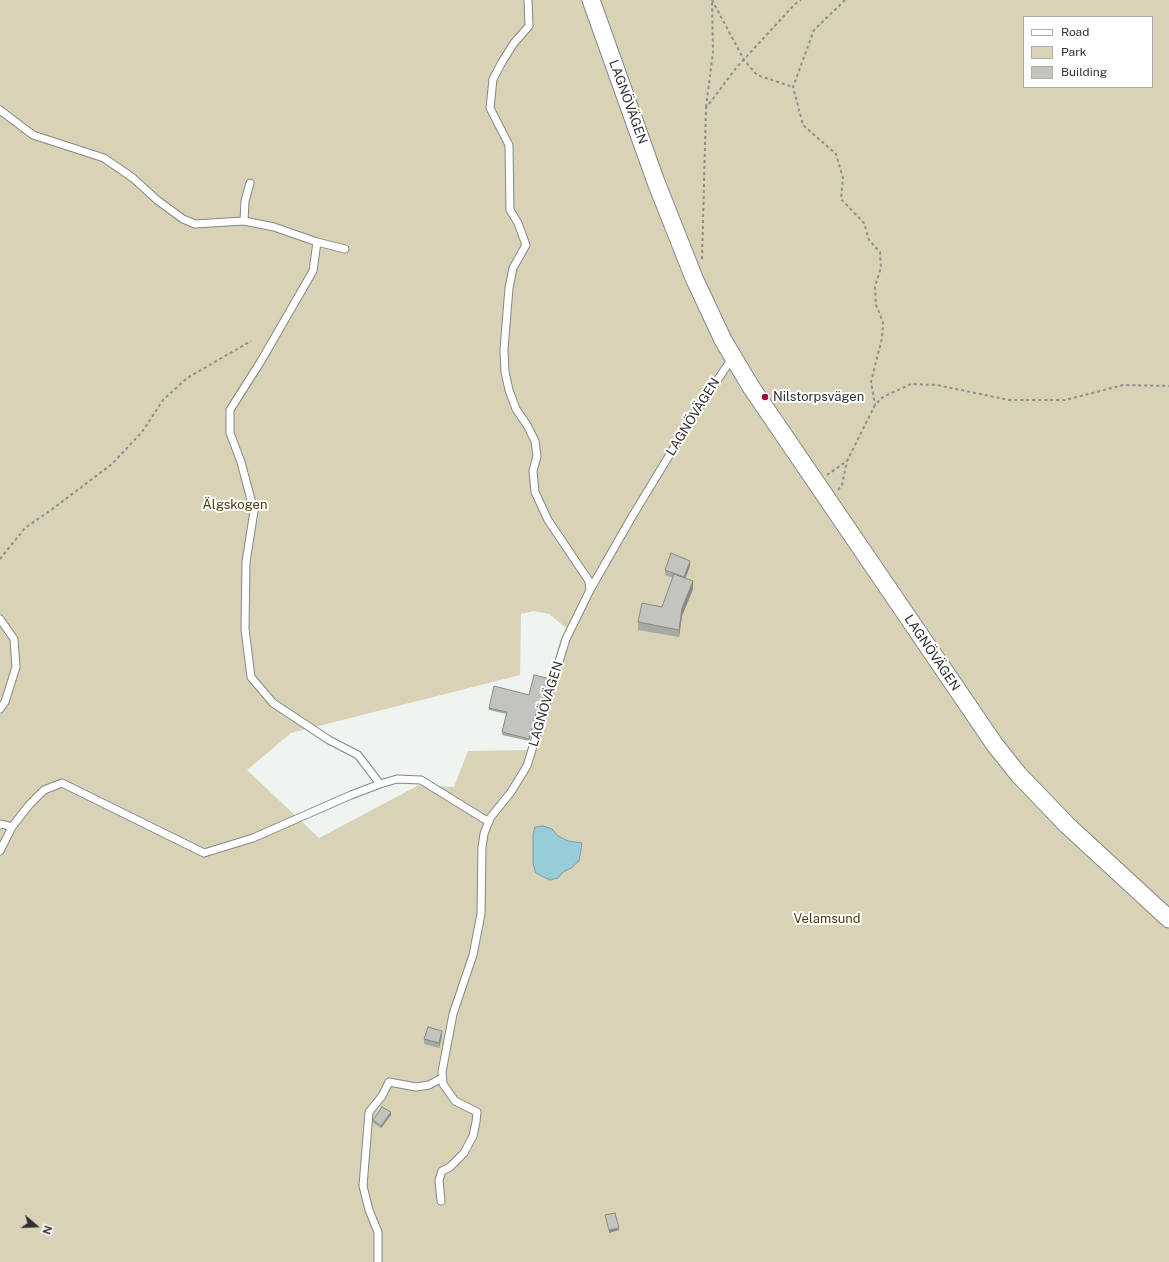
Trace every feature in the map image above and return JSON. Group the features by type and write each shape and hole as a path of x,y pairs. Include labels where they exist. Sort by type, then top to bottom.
{"street":[{"name":"LAGNÖVÄGEN","path":"591,0 656,182 694,278 723,340 733,357 790,444 829,499 995,745 1019,775 1067,825 1169,919"}],"lane":[{"path":"528,0 529,26 514,44 493,79 490,108 509,145 510,210 518,223 526,244 513,268 509,288 504,349 505,372 509,390 516,409 527,425 535,441 537,456 533,471 535,492 548,520 589,581 590,590"},
{"path":"0,110 33,135 104,158 133,178 156,200 183,219 195,224 244,221 274,227 317,242 345,249"},
{"path":"244,221 245,201 250,184"},
{"path":"317,242 313,271 261,361 230,410 230,433 241,462 254,511 246,562 245,629 251,677 273,702 330,740 358,755 380,784"},
{"name":"LAGNÖVÄGEN","path":"442,1078 453,1014 473,955 481,914 482,847 484,834 489,822 527,766 566,639 590,590 633,515 695,413 733,357"},
{"path":"0,619 14,639 16,667 5,702 0,710"},
{"path":"0,851 12,827 29,805 44,790 62,783 204,852 253,838 397,778 421,780 489,822"},
{"path":"0,825 2,824 12,827"},
{"path":"378,1262 378,1232 369,1210 363,1186 369,1112 382,1096 389,1082 416,1087 428,1085 442,1078 443,1084 455,1101 477,1112 473,1136 464,1153 450,1167 442,1171 439,1180 441,1201"}],"path":[{"path":"694,278 703,258 706,108 713,52 712,0"},
{"path":"712,0 744,60 756,75 793,86"},
{"path":"706,108 736,68 795,4 801,0"},
{"path":"845,0 814,30 793,86 803,125 836,154 843,178 841,199 864,223 869,240 880,252 881,268 875,287 876,305 883,322 882,338 871,382 875,405"},
{"path":"0,559 25,528 112,464 142,432 163,400 187,378 251,341"},
{"path":"829,499 842,486 847,461 875,405 883,397 911,384 937,385 1009,400 1065,400 1123,386 1169,386"},
{"path":"826,475 847,461"}],"green space":[{"name":"Velamsund","path":"0,0 1169,0 1169,1262 0,1262","holes":["534,611 549,614 566,628 560,641 527,750 468,751 454,787 419,785 319,838 247,770 291,733 520,675 521,614"]}],"water":[{"path":"543,826 552,829 558,836 568,841 582,843 579,861 571,868 563,872 558,878 550,880 536,873 533,864 533,834 535,827"}],"building":[{"path":"671,553 690,561 684,577 665,570"},
{"path":"674,574 693,581 682,608 679,630 638,622 642,603 662,607"},
{"path":"534,675 547,678 540,711 537,710 529,739 502,732 507,712 489,708 494,686 529,695"},
{"path":"428,1027 442,1031 439,1043 424,1039"},
{"path":"382,1107 391,1112 381,1126 373,1120"},
{"path":"615,1213 619,1228 609,1230 605,1215"}],"place":[{"name":"Nilstorpsvägen","path":"765,397"}],"park label":[{"name":"Älgskogen","path":"235,505"}]}
